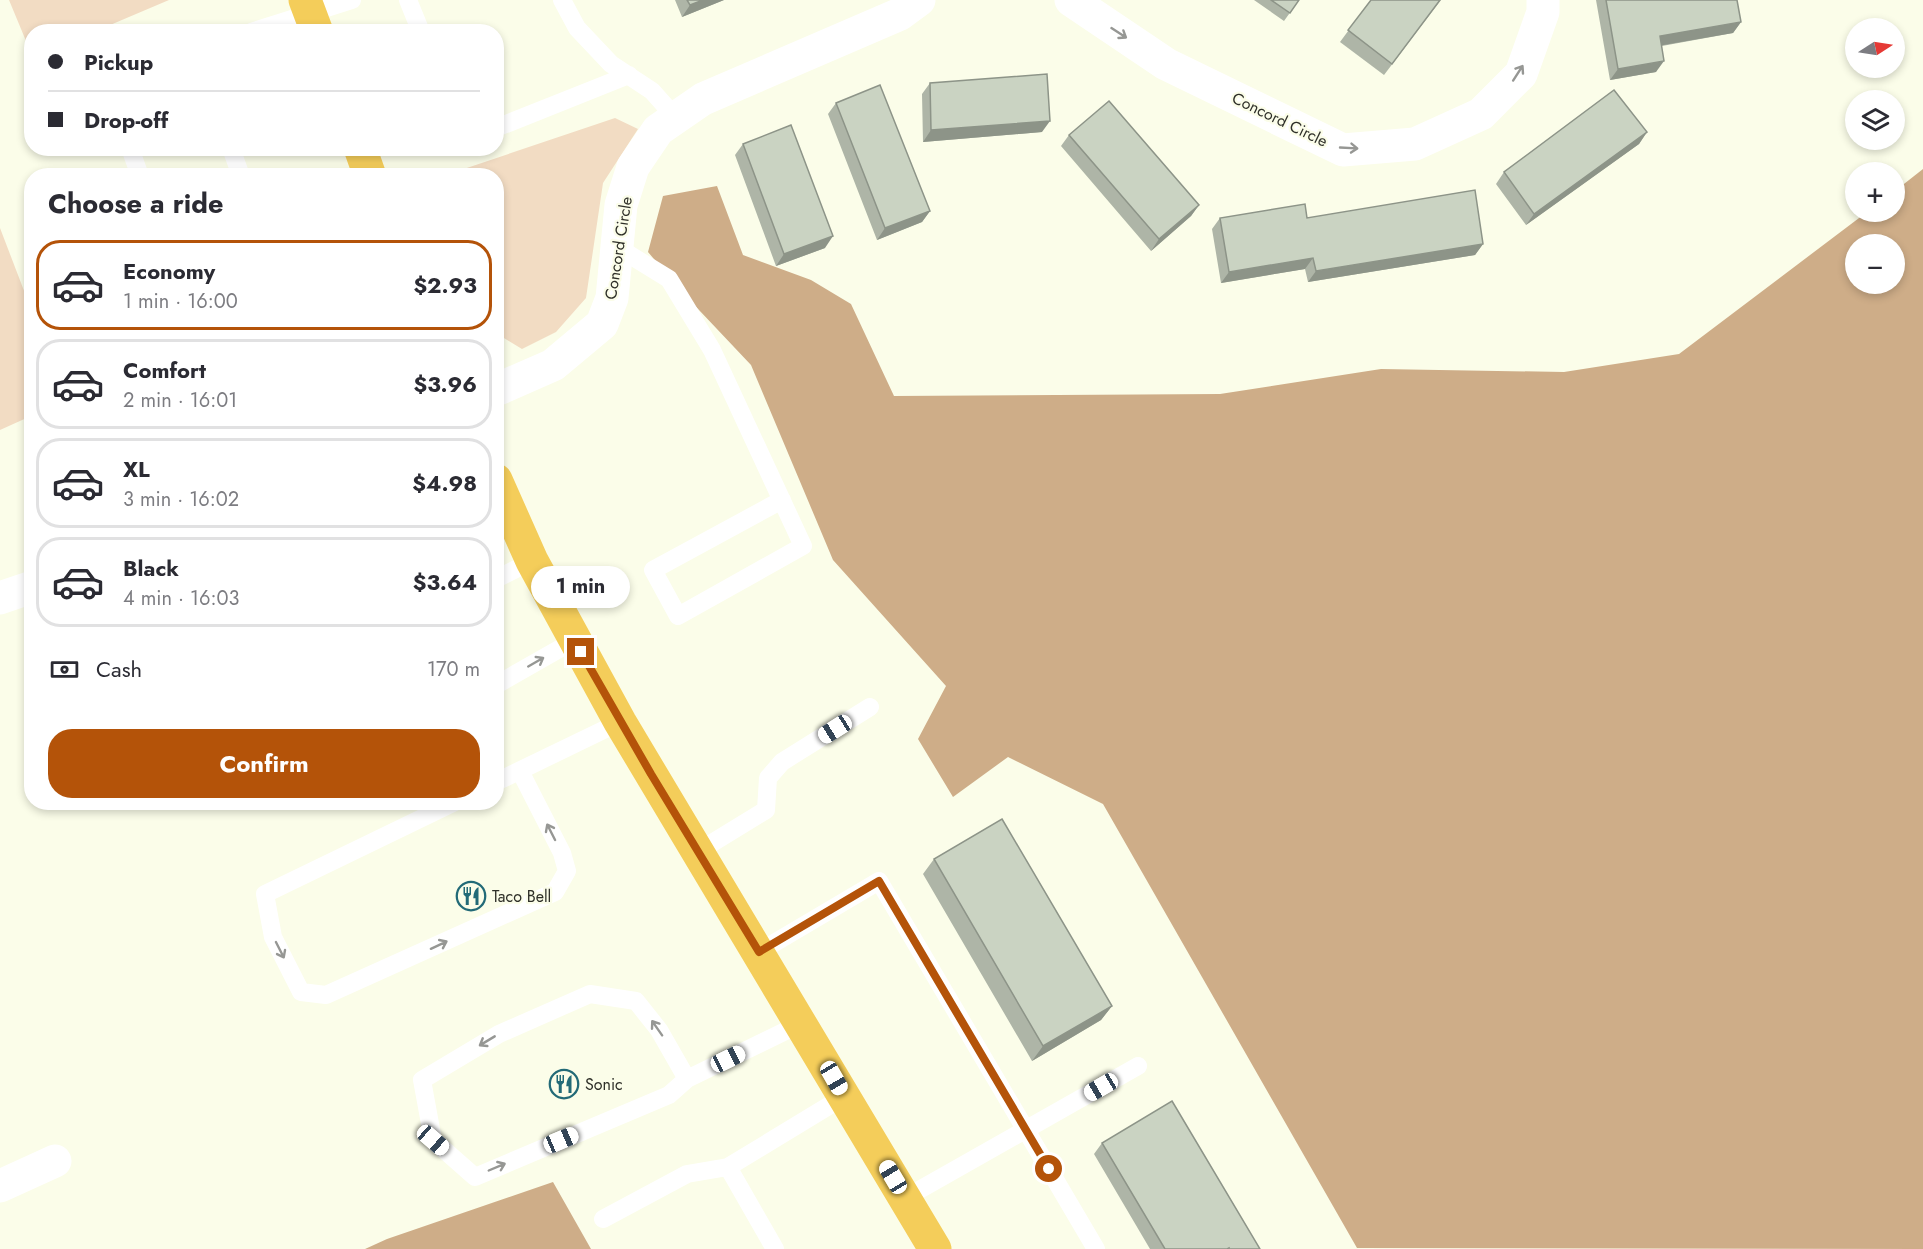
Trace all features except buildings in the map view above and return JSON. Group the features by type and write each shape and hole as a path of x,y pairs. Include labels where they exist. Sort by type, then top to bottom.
{"highway":[{"path":"504,498 532,561 620,722 905,1198 926,1246"}],"street":[{"name":"Concord Circle","path":"504,386 553,365 602,324 612,298 621,206 633,167 658,130 704,99 900,14 919,0"},
{"name":"Concord Circle","path":"1071,0 1166,64 1343,150 1415,144 1481,114 1521,74 1543,12 1543,0"},
{"path":"0,598 24,589"},
{"path":"0,1186 55,1161"}],"lane":[{"path":"279,24 352,0"},
{"path":"408,0 418,24"},
{"path":"562,0 576,28 611,64 652,91 676,118"},
{"path":"504,125 629,75"},
{"path":"617,247 669,279 712,350 782,500 803,546 678,616 653,570 782,500"},
{"path":"504,575 532,561"},
{"path":"504,680 575,640"},
{"path":"699,851 766,810 768,778 782,762 870,707"},
{"path":"504,778 620,722"},
{"path":"438,810 266,894 273,937 301,992 326,995 555,892 567,871 562,853 520,771"},
{"path":"759,952 879,881 1096,1249"},
{"path":"687,1079 659,1030 636,1001 590,994 499,1034 422,1080 433,1140 475,1177 669,1095 687,1079 802,1023"},
{"path":"905,1198 1138,1066"},
{"path":"603,1219 687,1174 728,1167 845,1096"},
{"path":"728,1167 776,1249"}],"shaded area":[{"path":"9,0 169,0 112,24 24,24 24,36"},
{"path":"615,118 638,129 603,183 586,298 556,332 522,349 504,338 504,168 467,168"},
{"path":"1923,169 1923,1249 1357,1248 1103,804 1008,757 953,797 918,739 946,686 833,560 751,365 682,292 648,252 663,196 717,186 743,255 811,280 851,304 894,396 1220,394 1381,369 1564,372 1679,354 1854,222 1905,222 1905,183"},
{"path":"0,228 24,291 24,419 0,430"},
{"path":"553,1182 591,1249 365,1249 387,1239"}],"place":[{"name":"Taco Bell","path":"471,896"},
{"name":"Sonic","path":"564,1084"}],"route":[{"path":"581,652 620,722 759,952 879,881 1049,1169"}]}
